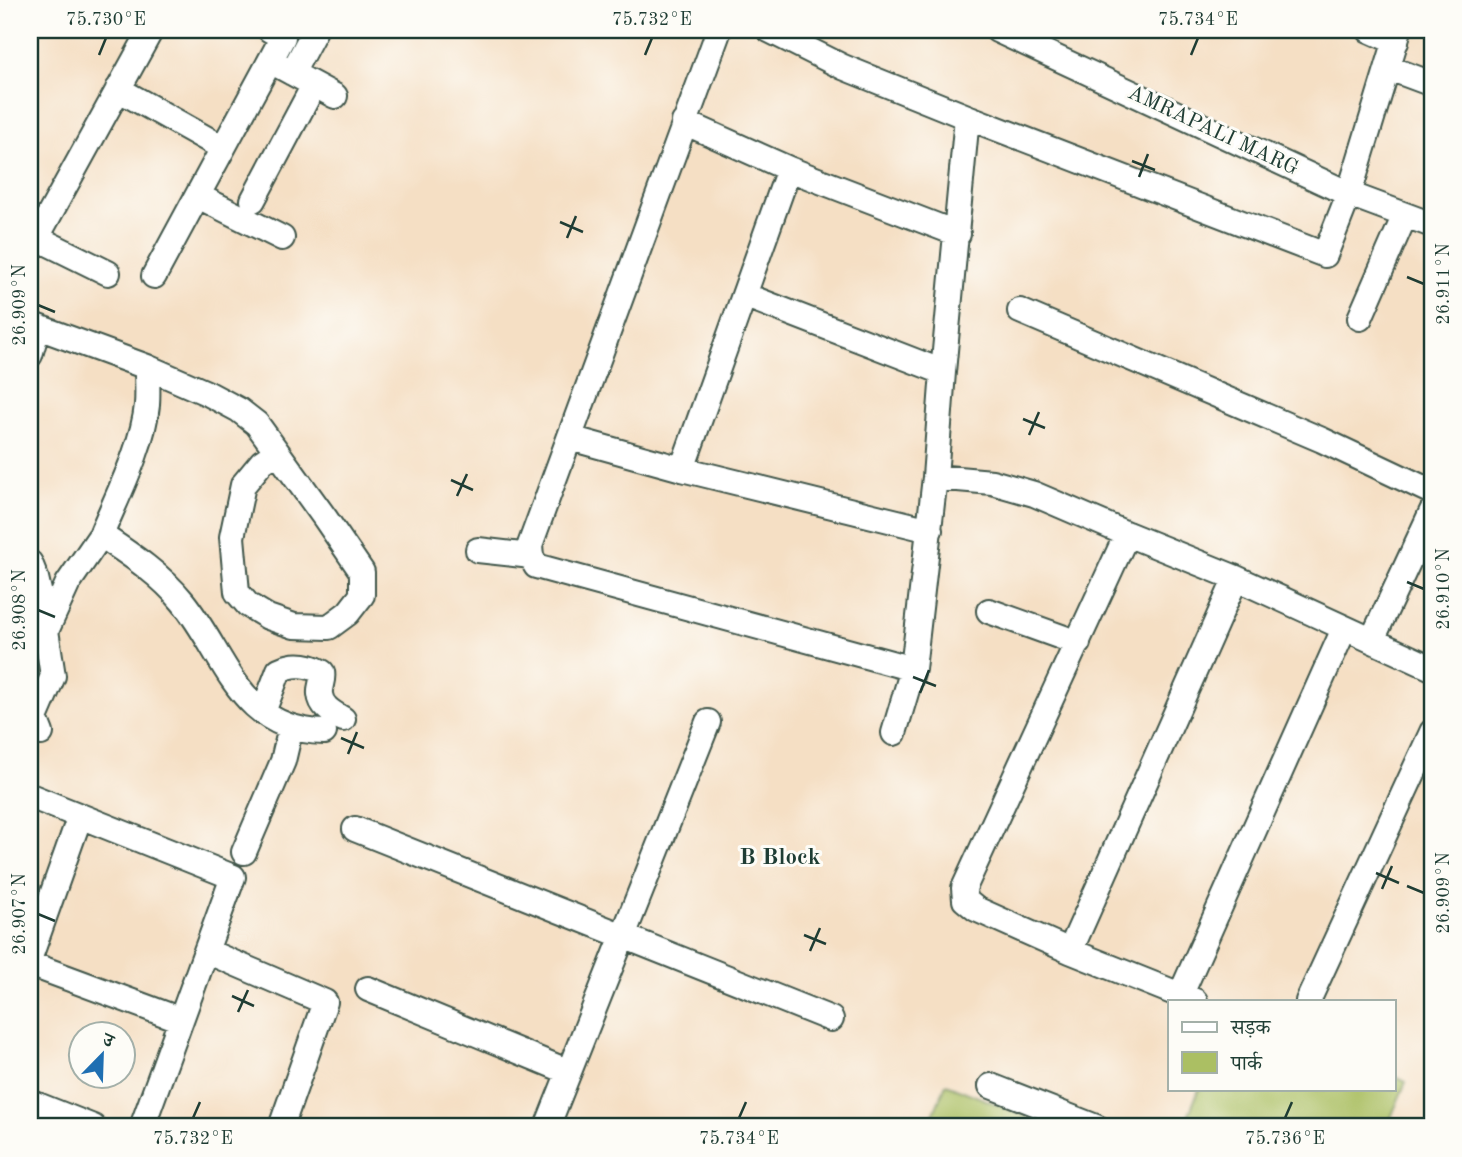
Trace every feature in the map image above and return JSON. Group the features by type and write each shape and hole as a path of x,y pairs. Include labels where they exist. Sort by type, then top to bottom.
{"street":[{"path":"108,273 34,243 151,30"},
{"path":"154,276 283,37 270,30"},
{"path":"292,73 315,30"},
{"path":"719,30 530,545 531,556 536,566 913,669"},
{"path":"769,30 843,67 1325,255 1349,194 1398,36 1369,30"},
{"name":"AMRAPALI MARG","path":"998,30 1349,194 1432,225"},
{"path":"253,201 325,91 270,61"},
{"path":"1389,68 1432,83"},
{"path":"118,89 223,148"},
{"path":"894,733 913,669 930,530 967,117"},
{"path":"684,122 789,169 958,234"},
{"path":"682,468 789,169"},
{"path":"198,196 282,238"},
{"path":"1360,318 1405,215"},
{"path":"744,295 943,372"},
{"path":"1020,311 1322,440 1432,492"},
{"path":"30,355 34,325 147,367 209,394 239,410 257,424 277,452 362,572 362,595 348,613 329,627 294,626 268,617 248,605 237,592 232,537 243,485 262,462 277,452"},
{"path":"47,629 68,583 101,535 141,432 147,407 147,367"},
{"path":"570,438 930,530"},
{"path":"936,477 992,482 1034,494 1236,578 1432,668"},
{"path":"1372,640 1432,511"},
{"path":"1126,534 964,888 965,900 976,909 1070,951 1187,998 1344,628"},
{"path":"101,535 160,576 185,604 231,680 268,718 301,732 333,725 320,694 324,678 322,671 293,664 279,670 263,712"},
{"path":"478,550 531,556"},
{"path":"30,563 47,629 53,676 36,718 41,733"},
{"path":"1070,951 1236,578"},
{"path":"989,611 1077,643"},
{"path":"30,655 52,666"},
{"path":"547,1127 708,722"},
{"path":"244,852 283,761 291,727"},
{"path":"1308,1000 1432,732"},
{"path":"30,796 233,877 142,1127"},
{"path":"30,957 80,816"},
{"path":"355,829 831,1019"},
{"path":"206,951 325,1002 281,1127"},
{"path":"30,964 181,1020"},
{"path":"368,989 569,1072"},
{"path":"991,1086 1096,1127"},
{"path":"30,1102 93,1127"}],"green space":[{"path":"1396,1077 1406,1082 1387,1127 1184,1127 1199,1090 1396,1090"},
{"path":"946,1084 1053,1127 928,1127"}],"district":[{"name":"B Block","path":"780,857"}]}
